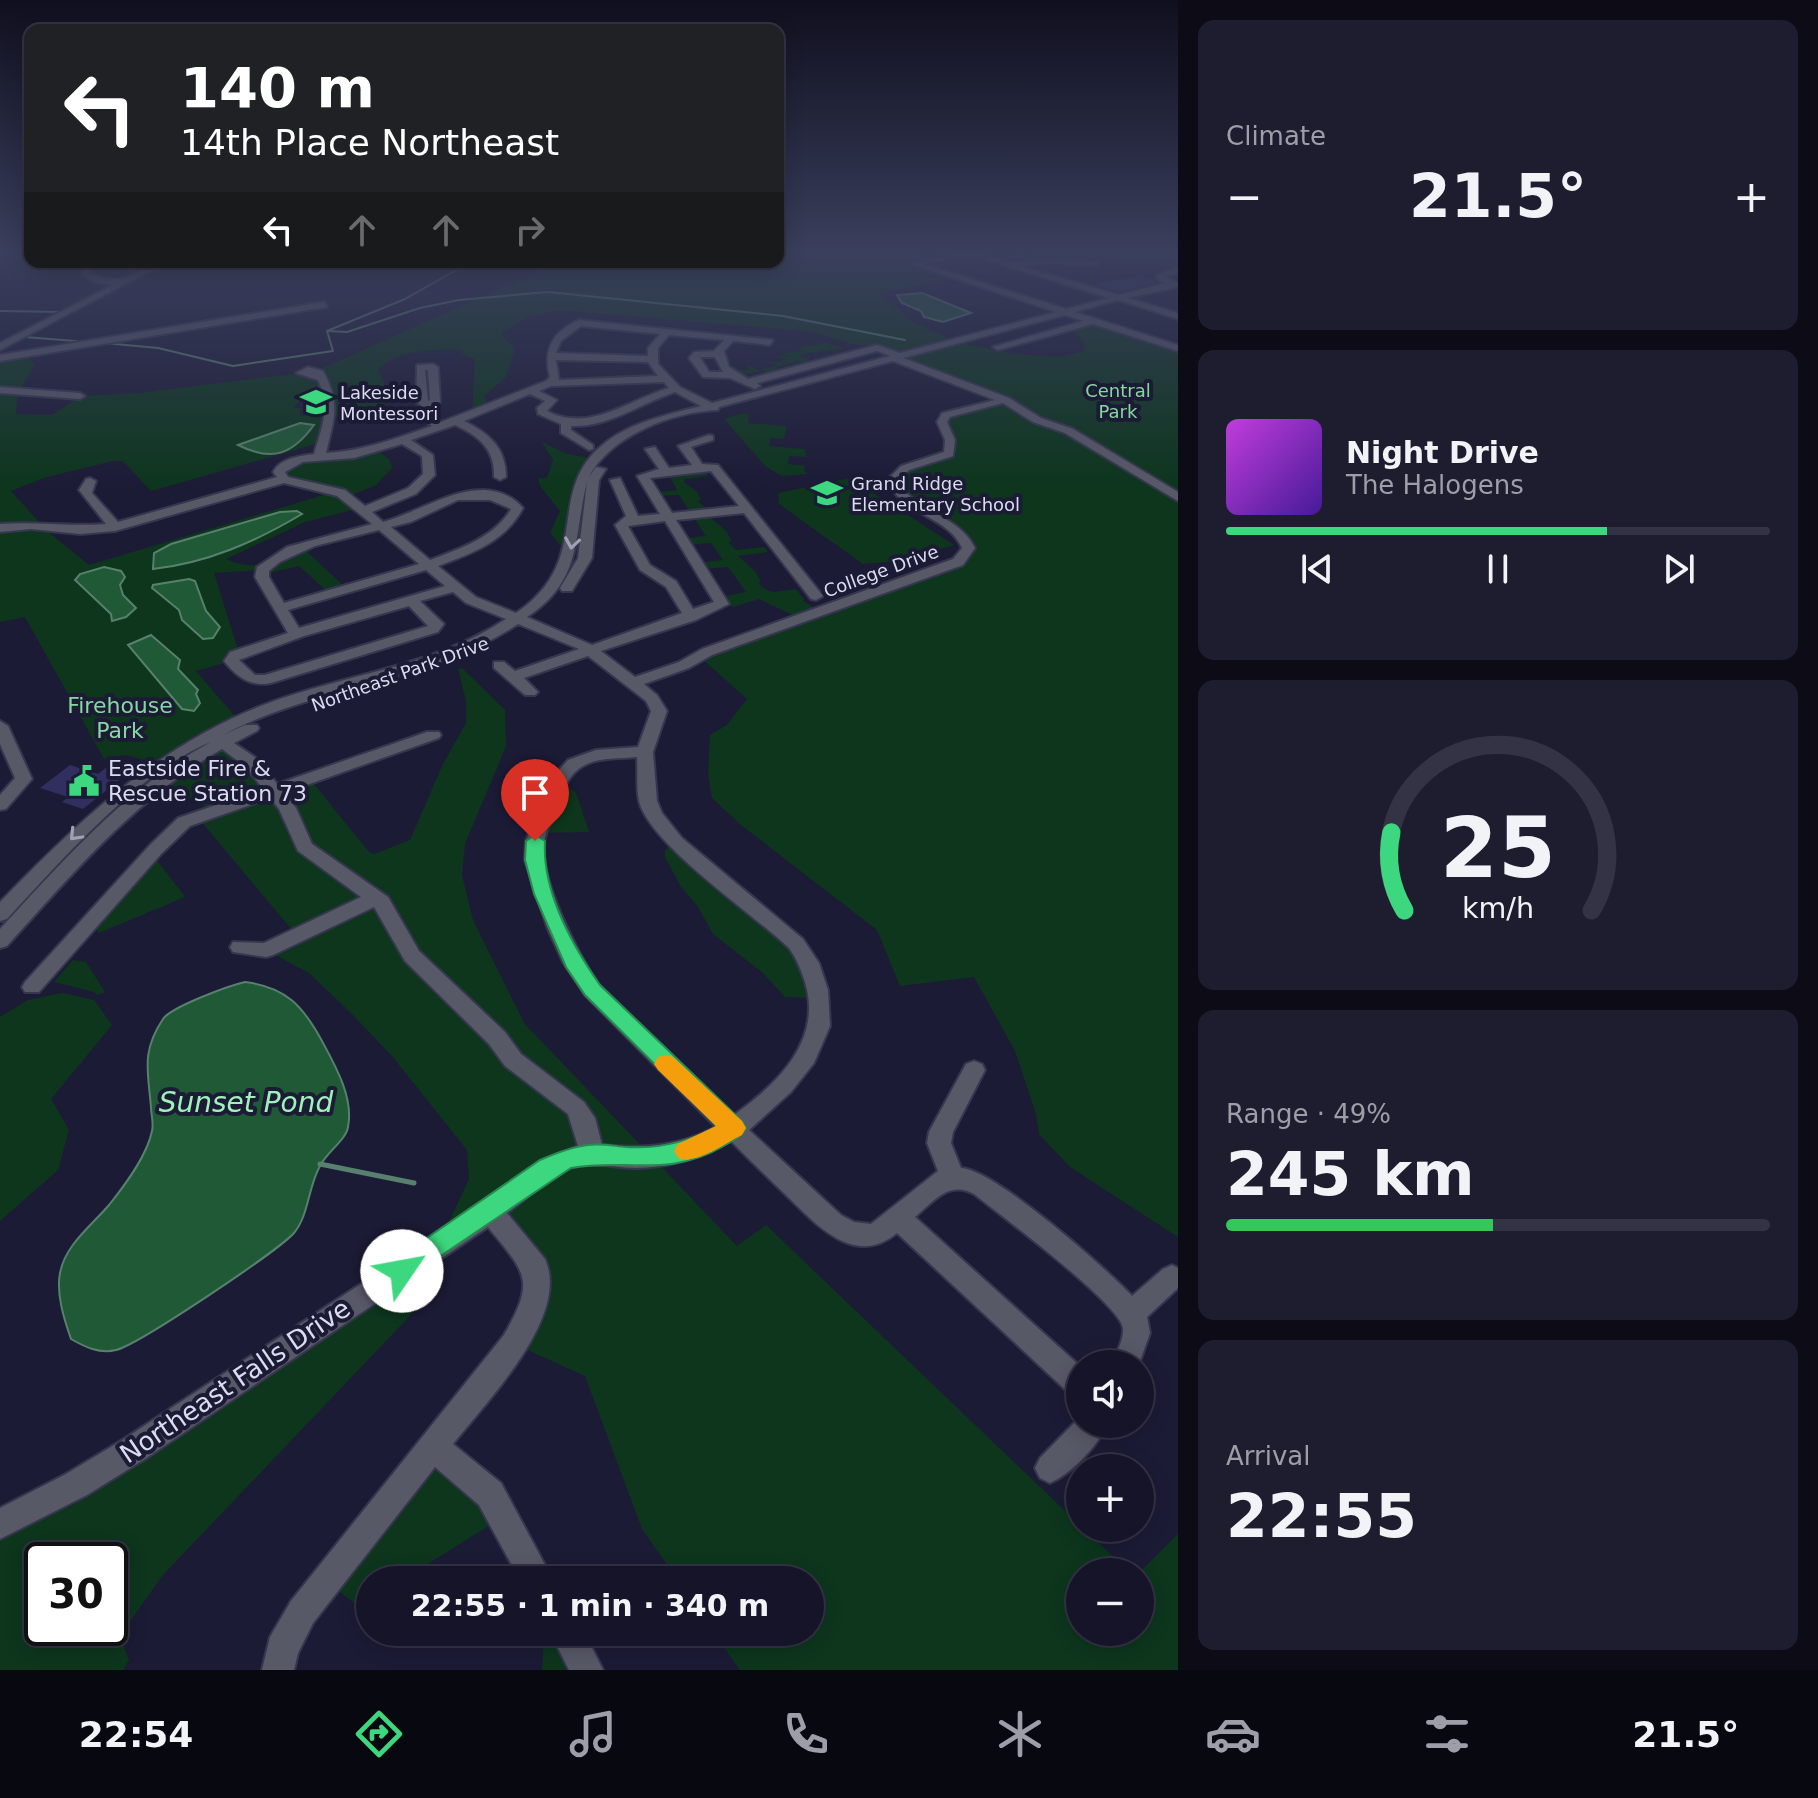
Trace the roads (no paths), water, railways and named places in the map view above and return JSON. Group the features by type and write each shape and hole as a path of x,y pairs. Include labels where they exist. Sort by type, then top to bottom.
{"street":[{"path":"0,347 33,330"},
{"path":"0,358 172,330"},
{"path":"284,479 279,472 285,465 363,452 549,383 555,378 549,356 554,344 569,330"},
{"path":"651,359 658,340 668,330 770,342"},
{"name":"Northeast Park Drive","path":"0,914 80,828 158,764 216,737 280,716 461,646 522,620 565,591 585,558 593,480 604,462 624,445 652,429 713,408 1001,330"},
{"path":"990,333 1039,345 1051,342 1038,336 1059,330"},
{"path":"1123,330 1178,348"},
{"path":"566,332 658,340"},
{"path":"718,354 732,337"},
{"path":"998,347 1021,341"},
{"path":"746,383 877,348 1005,400 1037,420 1069,431 1178,497"},
{"path":"718,354 701,353 694,358 706,375 732,375"},
{"path":"718,354 721,364 732,375 770,393"},
{"path":"549,356 651,359"},
{"path":"651,359 664,379"},
{"path":"692,376 703,385"},
{"path":"319,457 331,411 331,397 321,378"},
{"path":"549,383 664,379 713,408"},
{"path":"531,391 552,400 542,408 542,412 566,425 583,424 677,385"},
{"path":"0,390 80,396"},
{"path":"644,399 672,412"},
{"name":"College Drive","path":"633,683 684,665 707,652 958,562 969,548 964,536 901,495 893,480 905,468 949,454 951,448 942,425 943,418 956,411 1005,400"},
{"path":"427,404 424,417 438,425"},
{"path":"453,420 468,426 494,447 501,465 500,477"},
{"path":"566,425 565,431 589,447"},
{"path":"699,468 684,446 709,438"},
{"path":"364,511 412,491 429,475 427,455 420,447 402,439"},
{"path":"651,449 666,471"},
{"path":"513,677 718,608 722,600 666,517 643,476 714,467 816,596"},
{"path":"0,528 31,525 80,530 115,527 284,479 335,490 478,604 569,637 592,650 633,683"},
{"path":"616,480 632,516 630,521"},
{"path":"90,481 85,490 87,494 115,527"},
{"path":"280,608 429,565 485,542 506,529 517,515 517,508 505,499 451,497 410,517 307,546 270,562 262,570 262,577 280,608 300,633"},
{"path":"691,617 671,584 645,567 621,527 630,521 748,509"},
{"path":"411,601 434,618 436,627 255,681 231,661 235,655 300,633 455,587"},
{"path":"499,665 530,692"},
{"path":"313,666 336,692"},
{"name":"Northeast Falls Drive","path":"0,1524 100,1471 490,1211 549,1167 567,1159 592,1154 642,1158 671,1155 705,1144 734,1128 792,1077 813,1047 821,1020 819,988 807,958 792,938 782,933 663,828 648,801 645,752 658,707 633,683"},
{"path":"0,726 24,779 0,805"},
{"path":"32,987 184,822 433,735"},
{"path":"216,737 253,764 287,808 304,847 376,898 412,956 497,1038 513,1060 576,1108 583,1118 592,1154"},
{"name":"Northeast Park Drive","path":"0,941 126,809 216,737"},
{"path":"645,752 596,755 562,773 535,841 534,860 558,929 573,962 592,990 832,1223 849,1233 864,1236 877,1234 943,1179 966,1178 983,1187 1132,1313 1136,1337 1131,1350"},
{"path":"240,947 266,950 376,898"},
{"path":"953,1178 939,1143 941,1132 974,1070"},
{"path":"278,1670 282,1649 302,1612 514,1344 536,1304 536,1267 490,1211"},
{"path":"898,1218 1066,1371"},
{"path":"1132,1313 1172,1277"},
{"path":"1050,1468 1079,1438"},
{"path":"433,1447 490,1494 529,1566"},
{"path":"574,1646 587,1670"}],"water":[{"path":"300,423 314,425 298,443 280,453 261,453 238,445"},
{"path":"297,511 302,514 230,550 192,562 153,569 154,553 171,544 280,512"},
{"path":"104,567 121,571 125,577 120,585 123,595 136,608 126,617 112,621 111,614 75,580 80,574"},
{"path":"189,579 195,581 206,611 220,627 213,638 203,639 182,620 179,610 152,588 153,585"},
{"path":"151,635 180,660 178,669 198,690 196,694 200,703 194,711 182,709 128,645"},
{"name":"Sunset Pond","path":"245,982 272,988 292,1000 308,1018 327,1050 346,1093 349,1116 346,1132 320,1166 299,1226 283,1243 207,1296 129,1344 110,1351 87,1347 71,1339 60,1298 60,1273 73,1244 122,1189 149,1141 153,1125 148,1062 151,1042 168,1014 214,992"}],"waterway":[{"path":"26,330 12,336 88,342"},
{"path":"104,343 158,348 233,366 333,351 327,331 330,330"},
{"path":"328,331 353,330"},
{"path":"854,330 905,340"},
{"path":"320,1164 414,1183"}],"place":[{"name":"Lakeside Montessori","path":"316,402"},
{"name":"Grand Ridge Elementary School","path":"827,493"},
{"name":"Eastside Fire & Rescue Station 73","path":"84,781"}],"park label":[{"name":"Central Park","path":"1118,400"},
{"name":"Firehouse Park","path":"120,718"}]}
